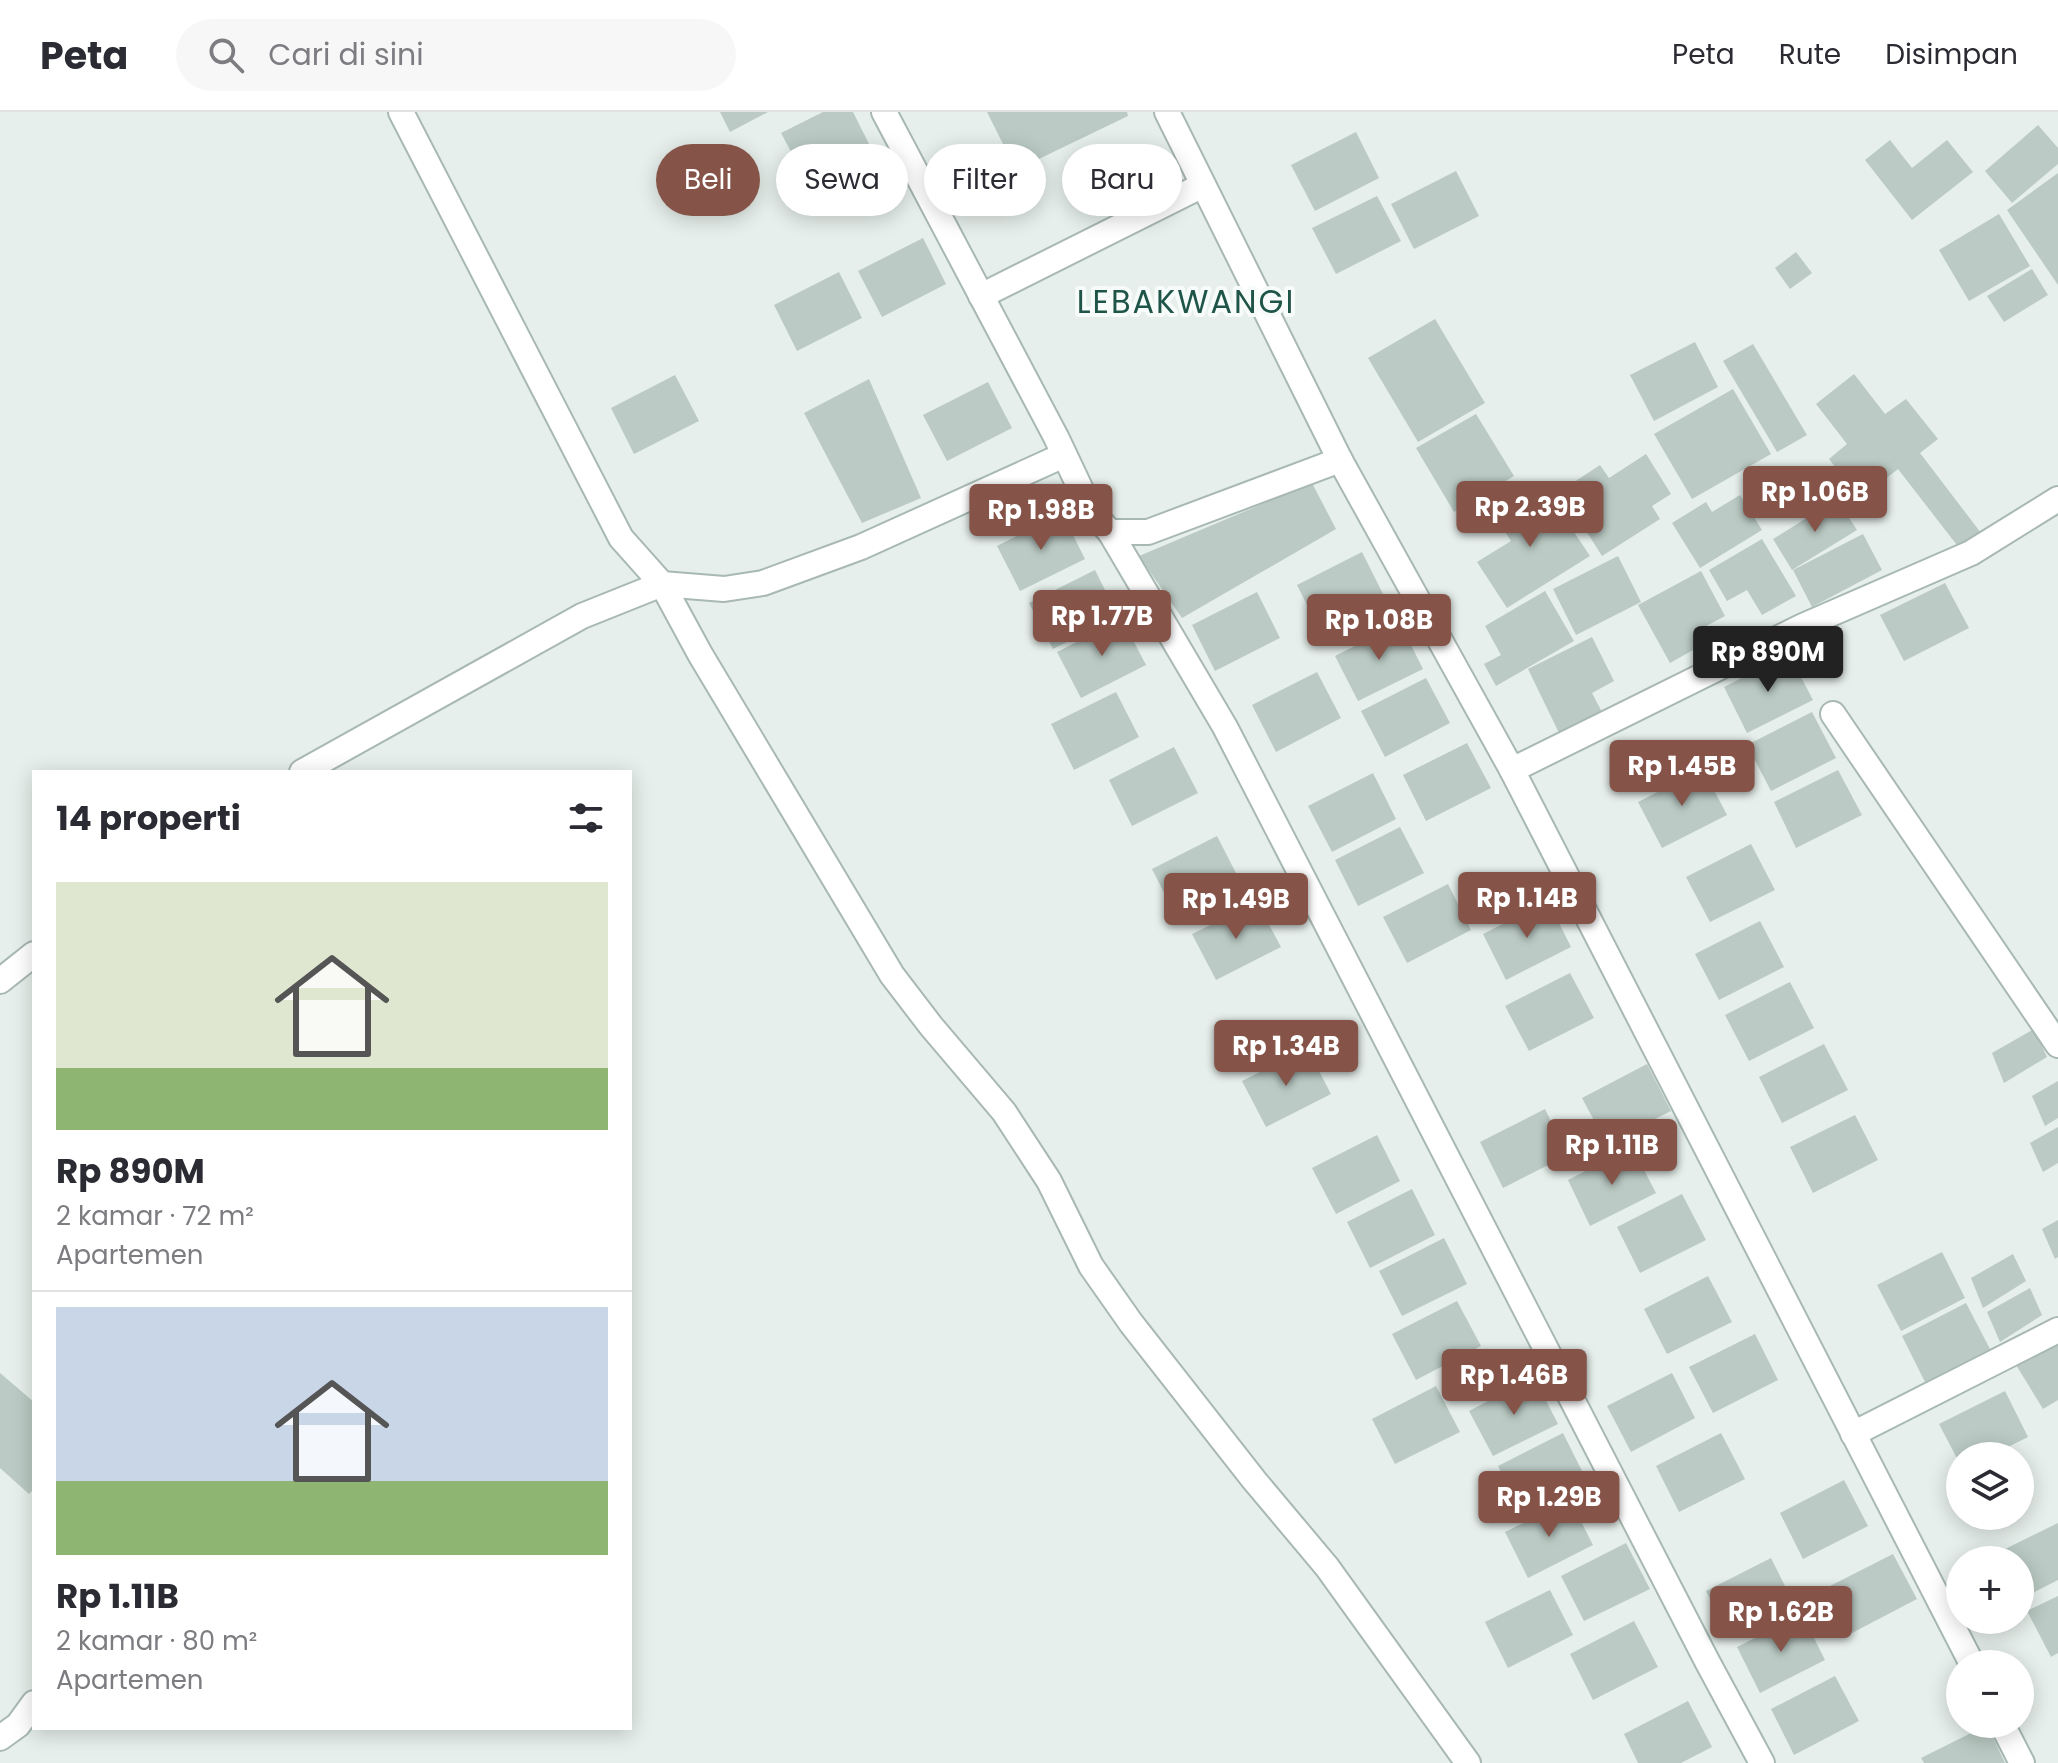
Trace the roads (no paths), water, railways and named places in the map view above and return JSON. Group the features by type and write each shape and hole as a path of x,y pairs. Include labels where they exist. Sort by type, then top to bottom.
{"street":[{"path":"401,112 621,538 662,584 700,654 892,975 1004,1112 1049,1181 1091,1266 1131,1323 1254,1480 1327,1567 1468,1763"},
{"path":"884,112 1091,511 1110,532 1225,727 1762,1763"},
{"path":"1167,112 1340,460 1512,770 1965,1650"},
{"path":"981,296 1203,185"},
{"path":"306,770 582,616 662,584 724,589 763,583 861,547 1064,455"},
{"path":"1110,532 1148,532 1340,460"},
{"path":"1512,770 1803,626 1971,553 2058,499"},
{"path":"1833,714 2058,1045"},
{"path":"0,981 32,956"},
{"path":"1853,1434 2058,1330"},
{"path":"0,1738 18,1725 32,1706"},
{"path":"2009,1738 2022,1763"}],"district":[{"name":"LEBAKWANGI","path":"1186,301"}]}
